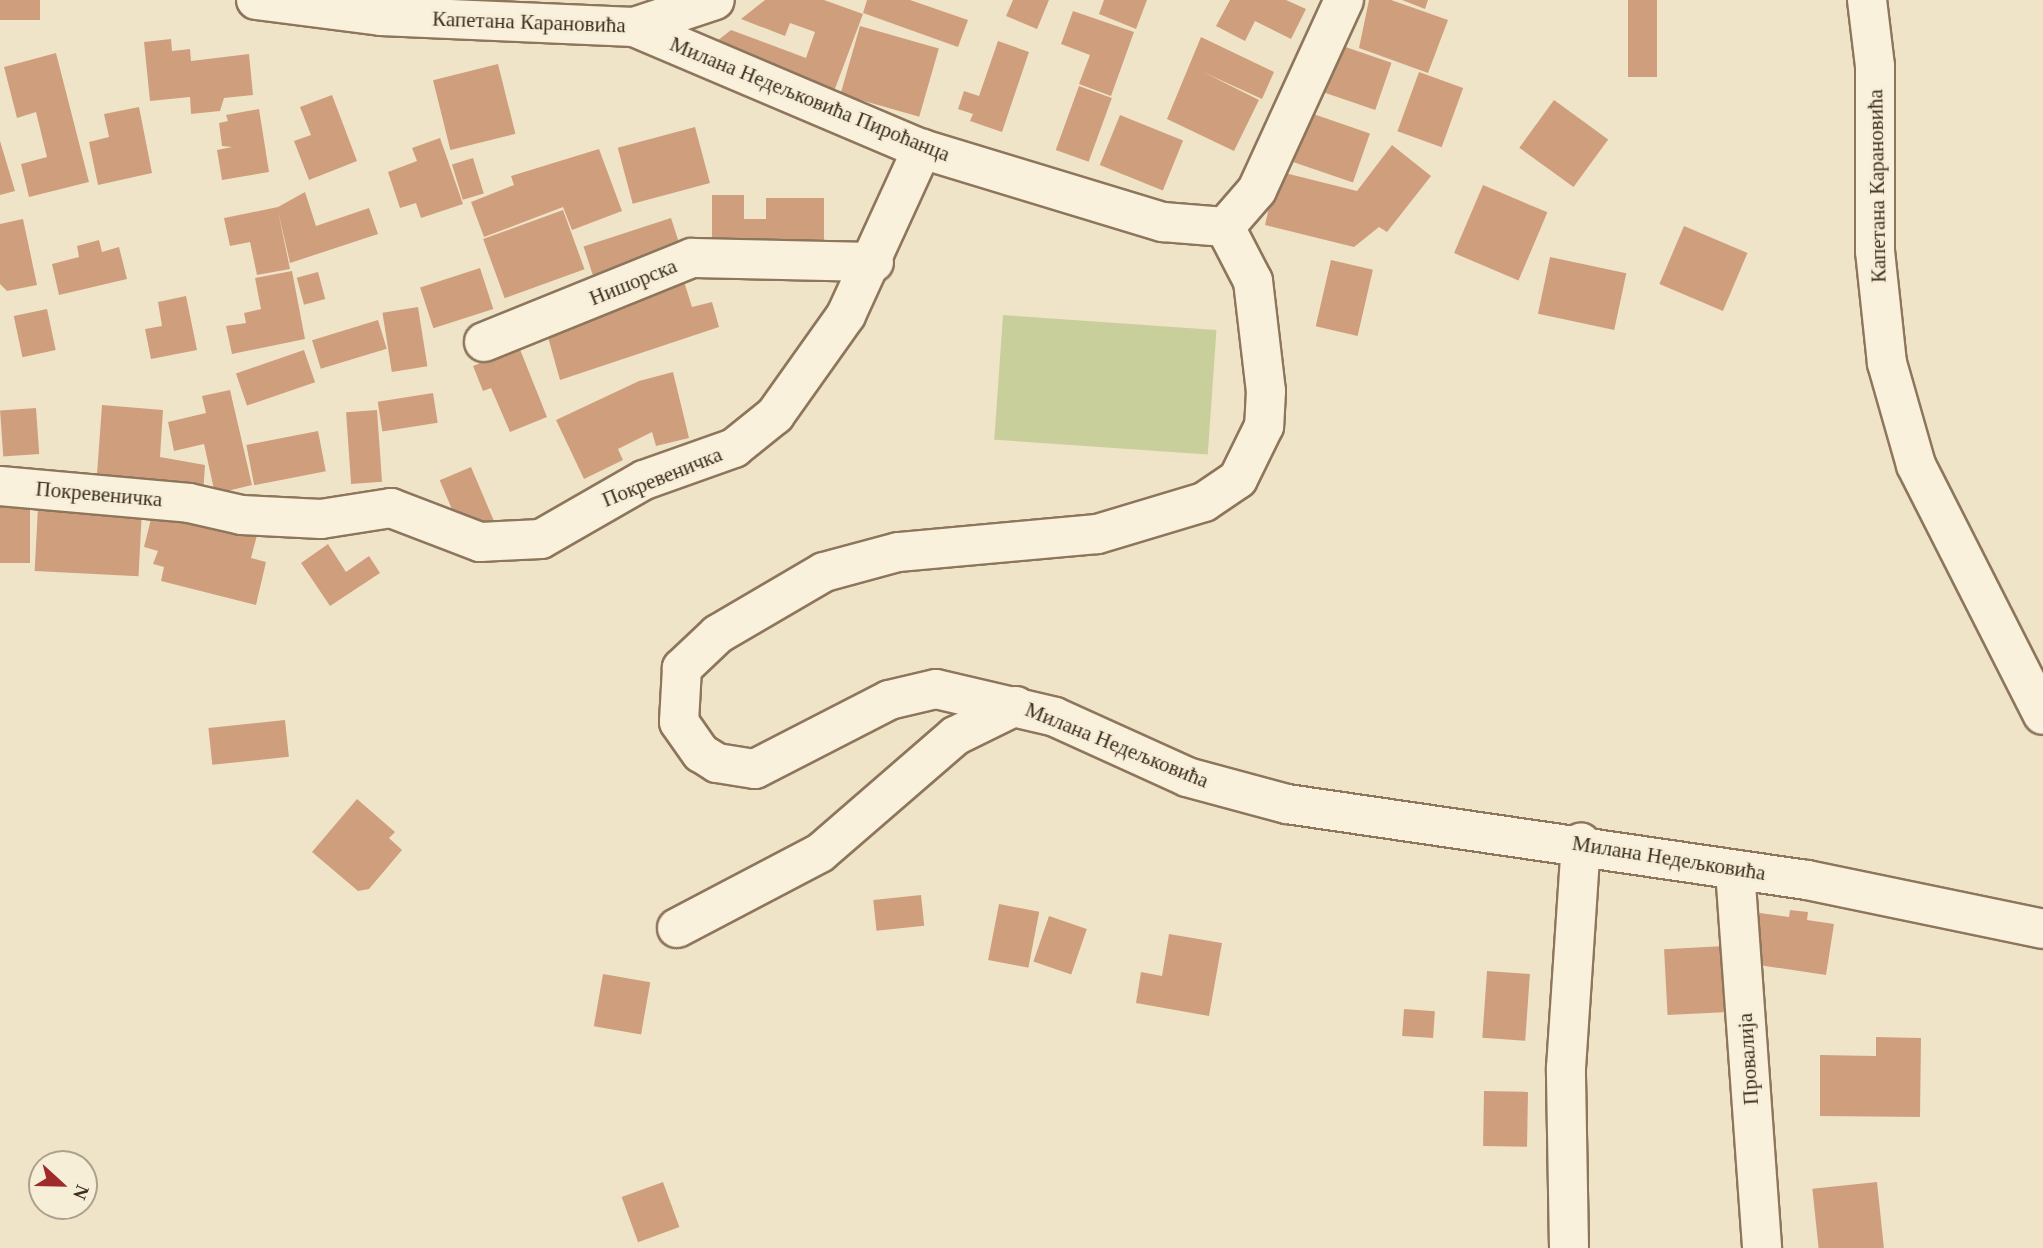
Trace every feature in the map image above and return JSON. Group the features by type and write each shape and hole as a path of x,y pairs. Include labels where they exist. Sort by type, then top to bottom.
{"street":[{"name":"Капетана Карановића","path":"256,0 381,16 634,27 715,0"},
{"path":"1224,227 1257,190 1344,0"},
{"name":"Капетана Карановића","path":"1867,0 1875,66 1875,251 1887,363 1926,489 2043,715"},
{"name":"Милана Недељковића Пироћанца","path":"634,27 922,149 1163,222 1224,227"},
{"name":"Покревеничка","path":"0,486 189,503 242,515 321,519 391,508 480,542 541,539 589,506 734,448 775,415 846,316 874,262 922,149"},
{"name":"Милана Недељковића","path":"1224,227 1253,281 1266,391 1264,426 1238,479 1204,502 1097,534 898,552 824,572 698,651 682,668 675,704 688,739 701,753 745,769 774,764 889,700 924,692 1016,706 1111,740 1187,777 1287,804 1581,842 2043,929"},
{"name":"Нишорска","path":"484,342 692,258 874,262"},
{"path":"677,929 820,853 955,736 1016,706"},
{"path":"1569,1248 1566,1068 1581,842"},
{"name":"Провалија","path":"1735,870 1762,1248"}],"green space":[{"path":"1003,315 1216,330 1208,455 994,440"}],"building":[{"path":"0,0 40,0 40,20 0,20"},
{"path":"765,0 824,0 863,14 833,94 708,48 731,30 806,58 815,32 790,23 785,36 741,19"},
{"path":"867,0 910,0 968,20 958,47 863,13"},
{"path":"1013,0 1049,0 1037,29 1006,16"},
{"path":"1104,0 1147,0 1136,29 1099,14"},
{"path":"1230,0 1286,0 1306,9 1291,39 1255,21 1245,41 1216,26"},
{"path":"1369,0 1391,0 1448,20 1428,73 1359,48"},
{"path":"1402,0 1428,0 1425,9"},
{"path":"1628,0 1657,0 1657,77 1628,77"},
{"path":"1073,11 1134,32 1111,96 1079,84 1090,55 1061,44"},
{"path":"860,26 939,49 919,117 840,94"},
{"path":"1201,37 1274,72 1262,99 1203,72 1259,100 1234,151 1167,119"},
{"path":"171,39 172,51 190,49 191,61 249,54 253,95 224,98 220,111 191,114 190,97 150,101 144,42"},
{"path":"998,41 1029,52 1002,132 970,121 973,114 958,109 964,91 979,96"},
{"path":"1331,42 1392,63 1375,110 1315,89"},
{"path":"56,53 89,182 29,197 21,164 47,157 36,112 17,118 4,67"},
{"path":"498,64 515,134 450,150 433,80"},
{"path":"1419,72 1463,88 1442,147 1397,131"},
{"path":"1079,86 1112,98 1089,162 1056,150"},
{"path":"332,95 357,161 309,180 294,141 311,135 300,107"},
{"path":"1554,100 1608,139 1574,187 1519,148"},
{"path":"139,107 152,173 98,185 89,142 109,137 104,114"},
{"path":"259,109 269,172 222,180 217,150 232,147 222,146 219,123 228,121 226,115"},
{"path":"1299,109 1370,133 1353,183 1282,158"},
{"path":"1120,115 1183,140 1163,191 1100,165"},
{"path":"695,127 710,183 633,204 618,148"},
{"path":"440,138 463,204 421,218 416,203 400,208 388,172 417,161 412,148"},
{"path":"0,141 15,191 0,195"},
{"path":"1392,145 1431,176 1387,232 1379,227 1354,247 1265,225 1277,171 1357,191"},
{"path":"599,149 622,211 572,230 563,207 484,237 471,202 514,185 511,176"},
{"path":"473,158 484,193 463,200 452,164"},
{"path":"1483,185 1547,212 1519,280 1454,253"},
{"path":"305,192 316,226 369,208 378,234 290,263 278,211 290,269 257,275 250,242 230,246 224,218 278,207"},
{"path":"712,195 744,195 744,219 766,219 766,198 824,198 824,251 712,253"},
{"path":"563,210 585,269 505,298 483,239"},
{"path":"671,218 681,248 593,277 584,246"},
{"path":"23,219 37,285 7,291 0,284 0,224"},
{"path":"1684,226 1748,253 1723,311 1659,284"},
{"path":"99,240 102,252 119,247 127,279 59,295 52,264 79,257 77,246"},
{"path":"1550,257 1626,273 1614,330 1538,314"},
{"path":"1331,260 1373,270 1358,336 1316,326"},
{"path":"480,268 493,309 433,328 420,287"},
{"path":"292,271 305,339 232,354 226,326 246,323 244,313 261,309 255,278"},
{"path":"318,272 325,299 304,305 297,278"},
{"path":"682,275 692,307 712,302 719,327 560,380 546,330 617,310 613,295"},
{"path":"186,296 197,350 151,359 145,329 162,326 158,302"},
{"path":"418,307 427,366 392,372 382,313"},
{"path":"47,309 56,350 22,357 14,316"},
{"path":"378,320 387,349 321,369 312,340"},
{"path":"519,347 547,417 510,432 491,388 483,391 473,366"},
{"path":"304,350 315,382 247,406 236,373"},
{"path":"673,372 689,438 656,446 652,432 618,449 623,460 584,479 556,420 639,381"},
{"path":"230,390 252,485 215,494 204,444 174,451 168,422 206,413 202,396"},
{"path":"433,393 438,423 382,431 378,402"},
{"path":"102,405 163,410 160,457 205,465 203,495 96,488"},
{"path":"36,408 39,454 3,456 0,411"},
{"path":"377,410 382,482 351,484 346,412"},
{"path":"318,431 326,471 254,485 246,445"},
{"path":"471,467 494,521 463,535 440,480"},
{"path":"155,503 260,524 251,558 266,562 256,605 161,581 164,567 153,564 158,551 144,547"},
{"path":"0,507 30,507 30,563 0,563"},
{"path":"38,507 142,512 139,576 35,571"},
{"path":"328,544 346,572 369,556 380,573 330,606 301,563"},
{"path":"285,720 289,757 212,765 208,728"},
{"path":"357,799 395,832 389,838 402,850 369,889 358,891 312,852"},
{"path":"921,895 924,926 877,931 873,900"},
{"path":"999,904 1039,912 1028,968 988,960"},
{"path":"1790,910 1808,912 1807,920 1834,924 1826,975 1752,964 1760,913 1789,917"},
{"path":"1049,916 1087,929 1071,974 1033,961"},
{"path":"1169,934 1222,943 1209,1016 1136,1003 1141,972 1162,976"},
{"path":"1725,946 1728,1012 1668,1015 1664,949"},
{"path":"1487,971 1530,974 1525,1041 1482,1038"},
{"path":"603,974 650,982 641,1035 594,1026"},
{"path":"1404,1009 1435,1011 1433,1038 1402,1036"},
{"path":"1876,1037 1921,1038 1920,1117 1820,1116 1820,1055 1876,1056"},
{"path":"1484,1091 1528,1092 1527,1147 1483,1146"},
{"path":"663,1182 679,1227 638,1242 622,1197"},
{"path":"1877,1182 1884,1248 1819,1248 1812,1189"}]}
